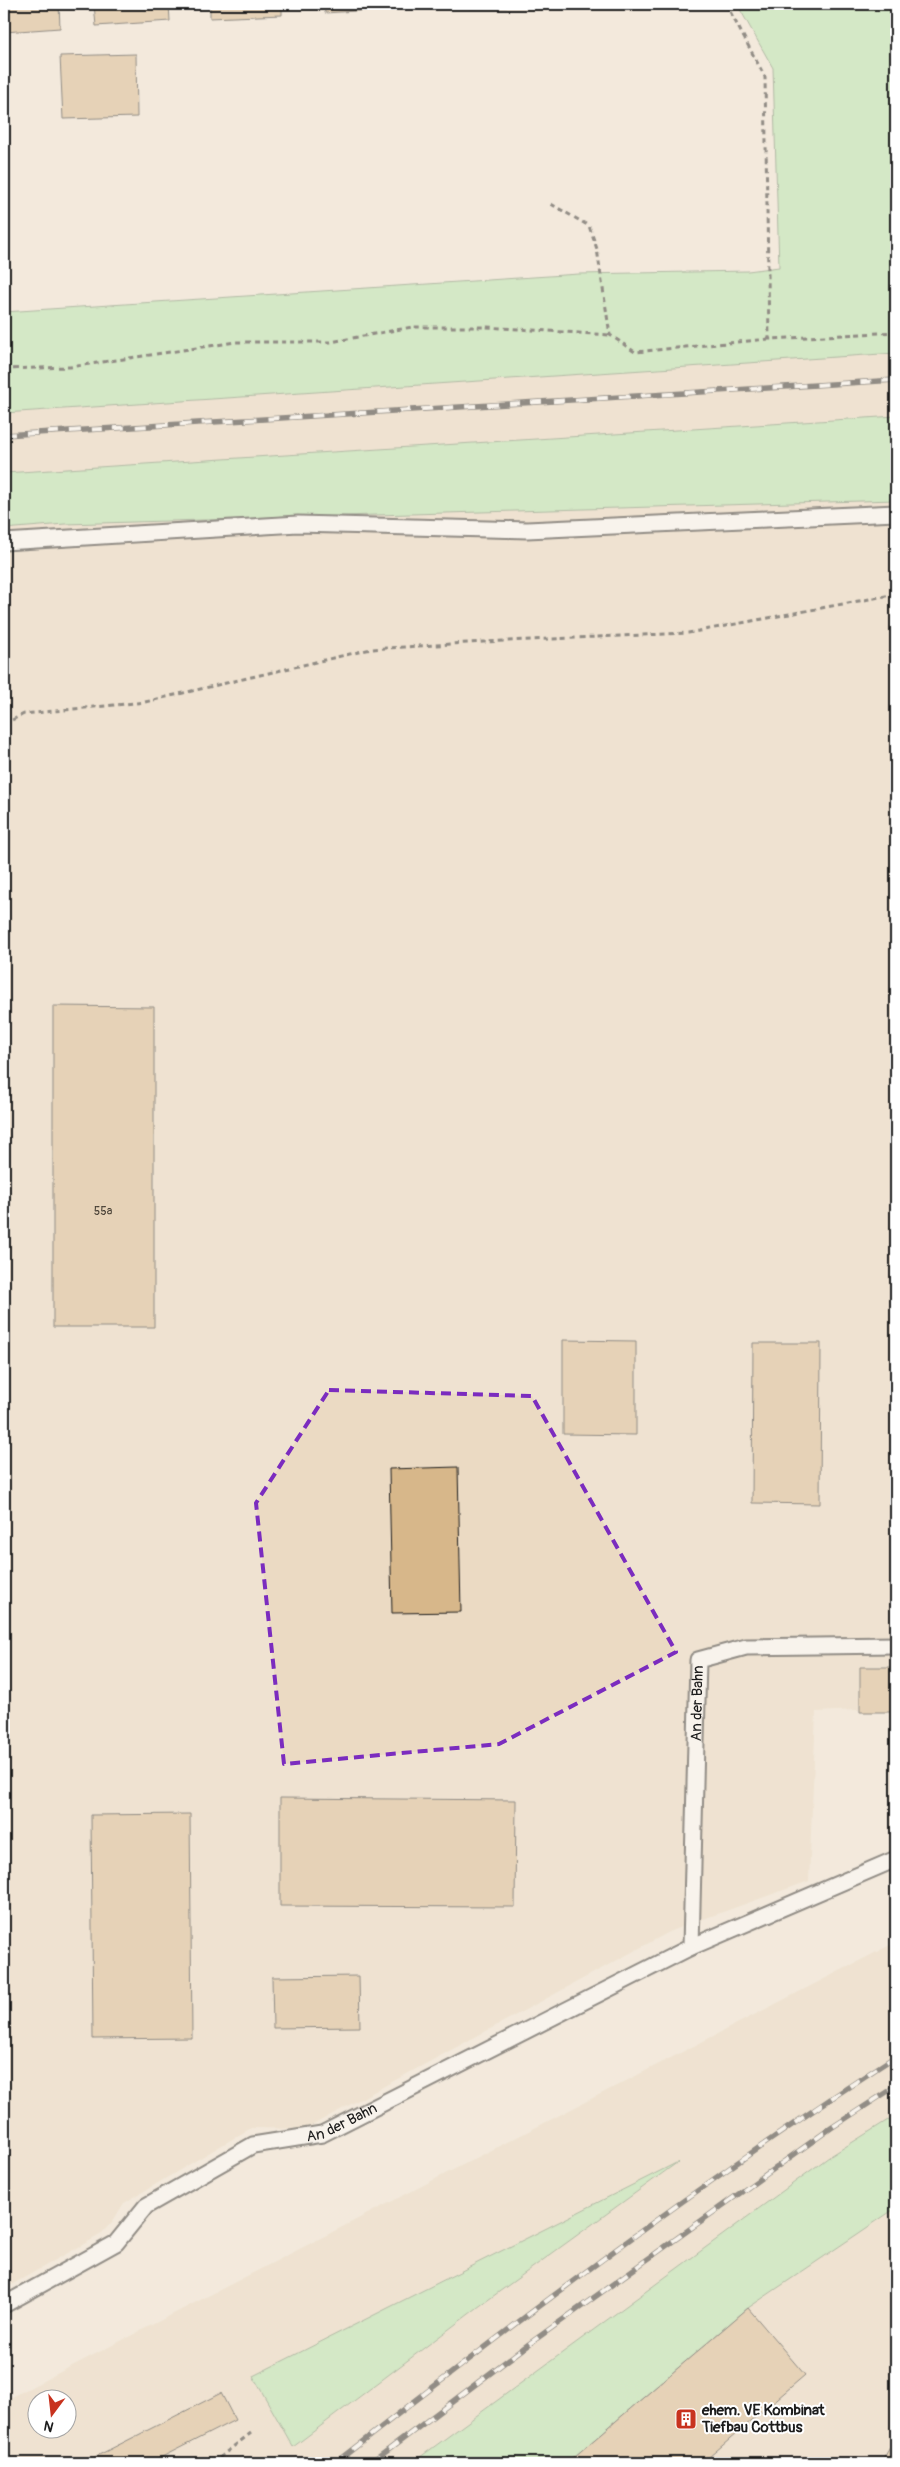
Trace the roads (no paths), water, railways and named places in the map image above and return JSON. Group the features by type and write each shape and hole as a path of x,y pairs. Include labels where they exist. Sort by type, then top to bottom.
{"lane":[{"path":"4,542 298,524 527,530 896,513"},
{"name":"An der Bahn","path":"691,1947 698,1660 746,1647 896,1644"},
{"name":"An der Bahn","path":"4,2305 116,2243 146,2206 253,2145 322,2134 691,1947 896,1859"}],"railway":[{"path":"4,435 896,380"},
{"path":"335,2463 472,2357 681,2202 896,2056"},
{"path":"371,2463 529,2344 831,2128 896,2086"}],"place":[{"name":"ehem. VE Kombinat Tiefbau Cottbus","path":"686,2419"}]}
